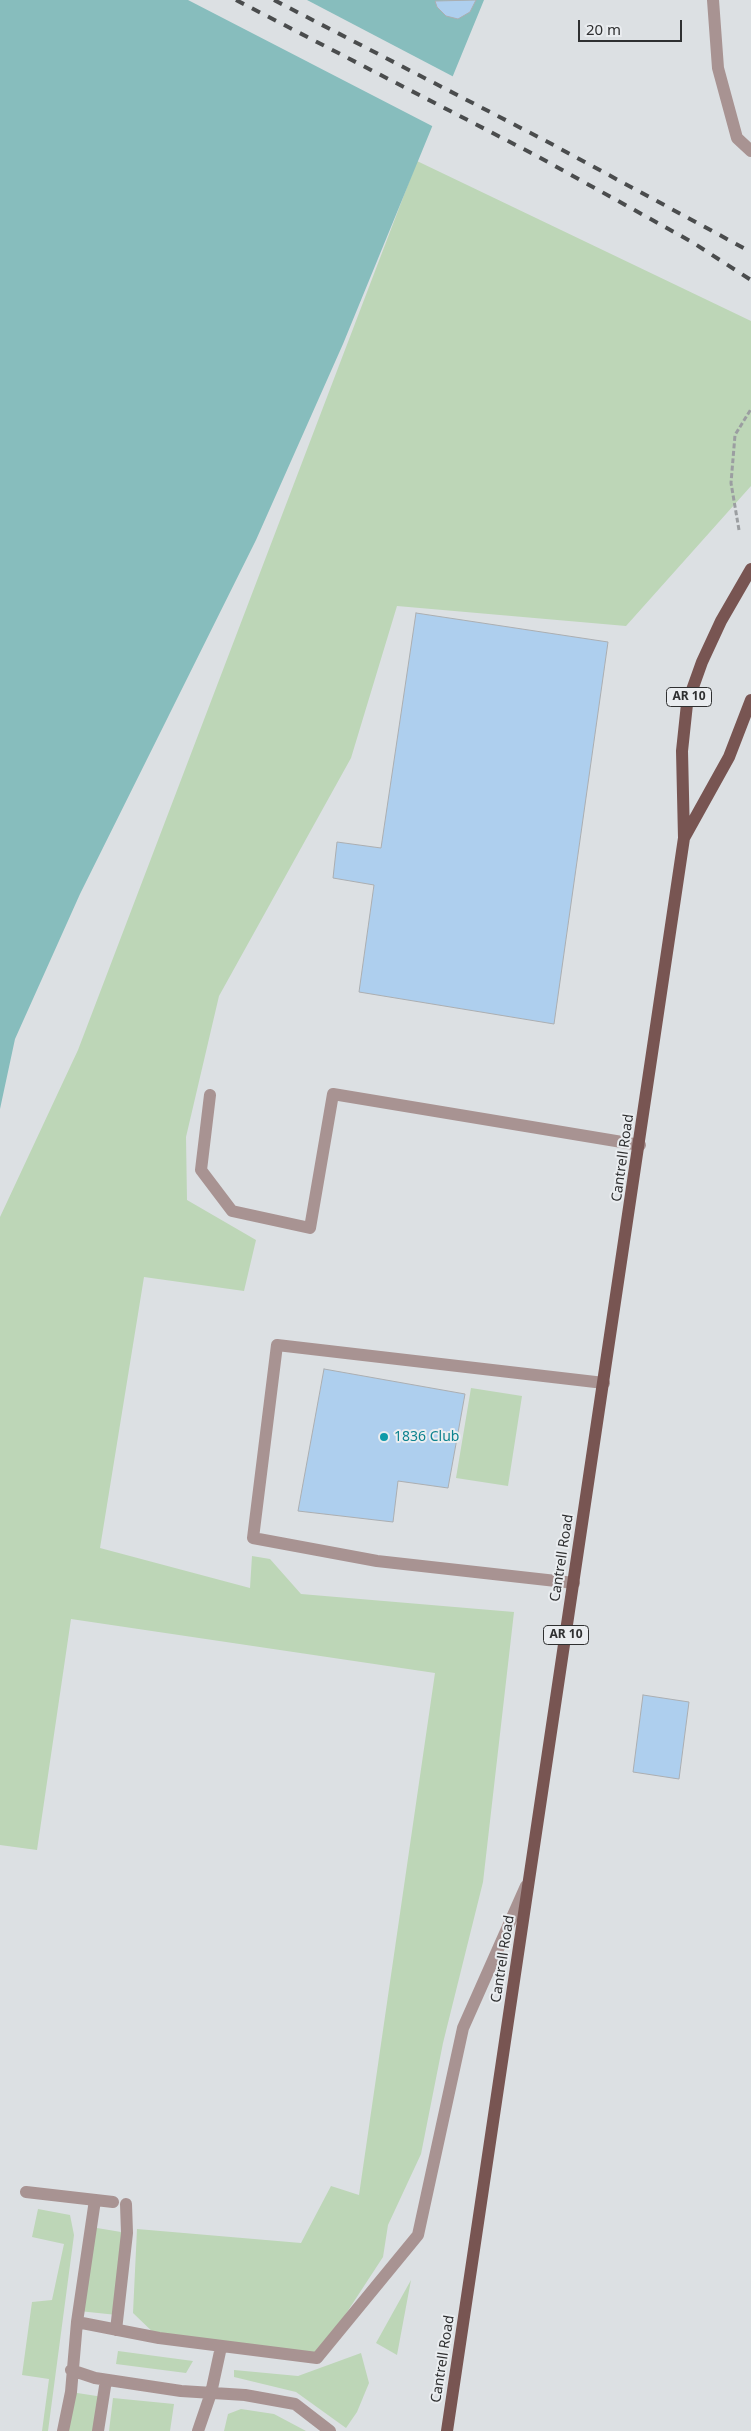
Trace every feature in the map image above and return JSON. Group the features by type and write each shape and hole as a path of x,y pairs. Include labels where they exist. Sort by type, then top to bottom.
{"main road":[{"name":"AR 10","path":"684,838 682,751 686,704 720,621 751,569"},
{"name":"AR 10","path":"684,838 729,756 751,700"},
{"name":"Cantrell Road","path":"447,2431 640,1145 684,838"}],"lane":[{"path":"713,0 718,68 737,138 751,151"},
{"path":"210,1095 201,1170 221,1198 232,1211 310,1228 333,1094 640,1145"},
{"path":"574,1583 377,1561 253,1538 277,1345 604,1383"},
{"path":"77,2322 220,2347 317,2358 418,2235 463,2028 530,1877"},
{"path":"26,2192 113,2202"},
{"path":"63,2431 70,2392 77,2322 95,2200"},
{"path":"116,2330 127,2233 126,2204"},
{"path":"198,2431 211,2393 220,2347"},
{"path":"71,2370 106,2380 181,2391 245,2395 295,2404 330,2431"},
{"path":"98,2431 106,2380"}],"path":[{"path":"739,530 731,483 735,435 751,409"}],"green space":[{"path":"417,161 751,321 751,486 626,626 397,606 351,758 219,996 186,1137 187,1200 256,1240 244,1291 144,1277 100,1548 250,1588 252,1556 270,1559 301,1594 514,1612 483,1882 443,2043 421,2154 388,2225 383,2257 317,2358 159,2338 133,2313 137,2229 301,2243 331,2186 359,2195 435,1673 71,1619 37,1850 0,1845 0,1217 78,1050"},
{"path":"471,1388 522,1396 508,1486 456,1478"},
{"path":"38,2209 70,2215 74,2235 48,2431 42,2431 49,2379 22,2375 32,2302 52,2300 64,2244 32,2237"},
{"path":"91,2227 127,2233 117,2315 79,2311"},
{"path":"411,2280 397,2355 376,2343"},
{"path":"118,2351 193,2361 186,2373 116,2364"},
{"path":"361,2353 369,2383 357,2412 346,2428 296,2392 234,2377 234,2370 298,2376"},
{"path":"71,2392 103,2397 98,2431 63,2431"},
{"path":"113,2398 174,2404 170,2431 109,2431"},
{"path":"241,2409 274,2414 306,2431 224,2431 228,2414"}],"water":[{"path":"0,0 484,0 343,344 256,540 80,894 15,1039 0,1109"}],"pier":[{"path":"188,0 307,0 454,77 434,127"}],"building":[{"path":"476,0 470,12 458,19 446,16 437,7 435,1"},
{"path":"416,613 608,642 554,1024 359,992 374,885 333,878 337,842 381,848"},
{"name":"1836 Club","path":"324,1369 465,1394 448,1488 398,1481 393,1522 298,1511"},
{"path":"643,1695 689,1702 679,1779 633,1772"}],"railway":[{"path":"236,0 537,156 692,242 751,280"},
{"path":"274,0 546,141 751,252"}],"place":[{"name":"1836 Club","path":"384,1437"}]}
